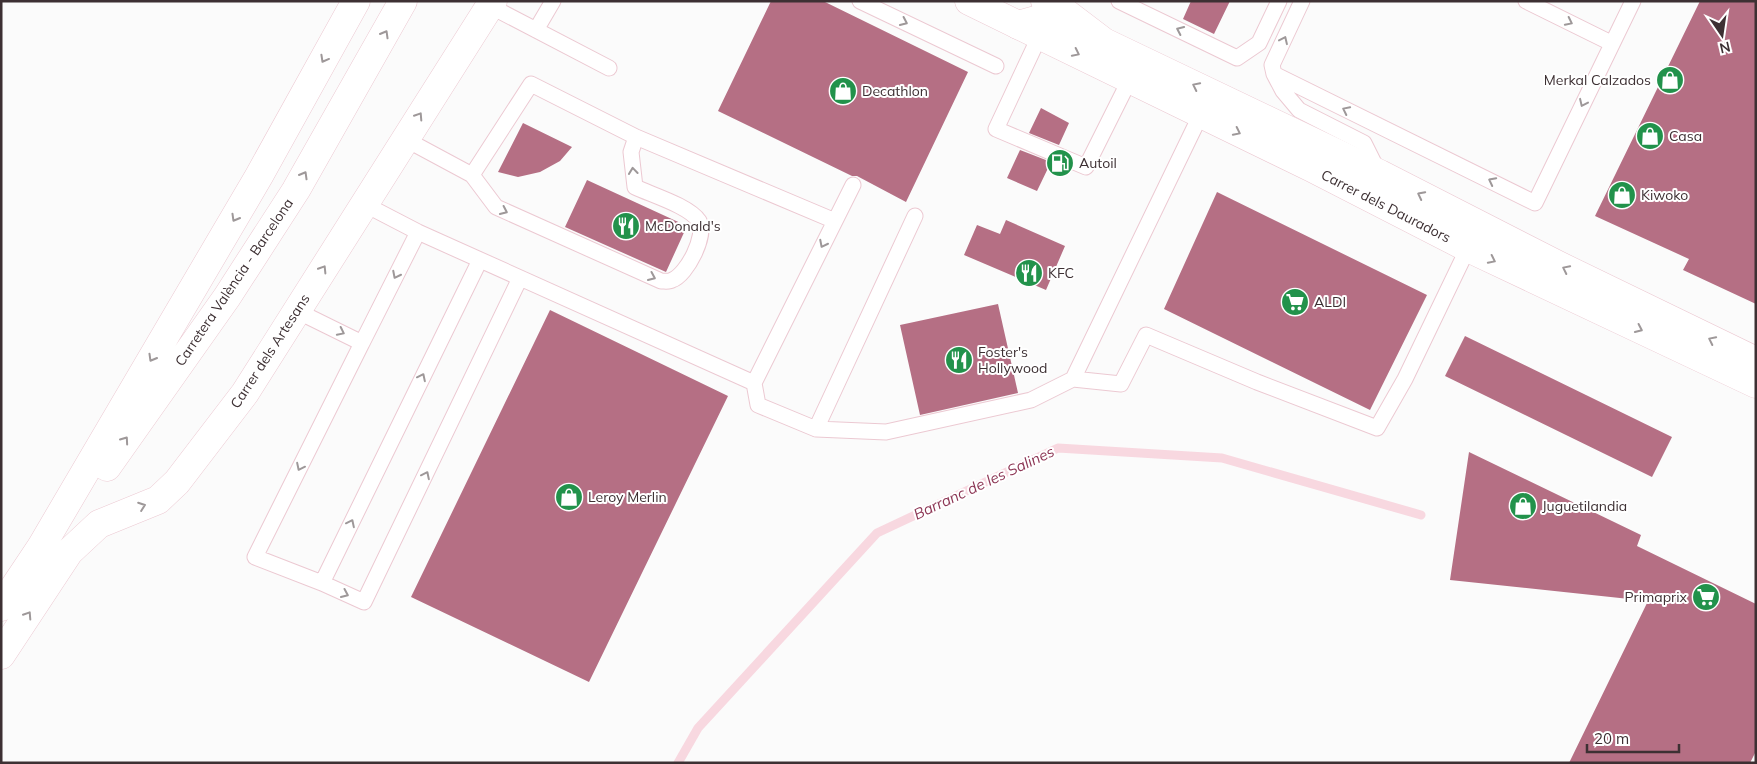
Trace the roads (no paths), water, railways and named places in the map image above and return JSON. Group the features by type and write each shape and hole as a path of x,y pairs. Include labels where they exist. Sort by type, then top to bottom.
{"street":[{"name":"Carretera València - Barcelona","path":"1,607 41,547 254,184 356,1"},
{"name":"Carretera València - Barcelona","path":"41,547 72,515 227,297 296,190 403,1"},
{"name":"Carrer dels Dauradors","path":"969,1 1312,168 1468,248 1756,384"},
{"name":"Carrer dels Dauradors","path":"1045,1 1058,8 1104,42"},
{"name":"Carrer dels Artesans","path":"1,655 69,552 99,524 158,500 177,482 245,393 491,4"},
{"name":"Carrer dels Dauradors","path":"1029,30 1050,16 1380,174 1558,265 1756,361"}],"lane":[{"path":"536,30 553,1"},
{"path":"860,1 996,66"},
{"path":"1119,1 1238,58 1259,43 1279,1"},
{"path":"1302,1 1272,65 1274,74 1299,110 1364,143 1380,174"},
{"path":"1526,1 1611,43"},
{"path":"1274,74 1535,203 1633,1"},
{"path":"491,4 609,68"},
{"path":"1029,30 996,129 1086,167 1130,79"},
{"path":"472,175 531,84 636,137 835,221"},
{"path":"1074,379 1201,114"},
{"path":"405,139 472,175 496,207 661,281 671,281 678,277 688,266 700,239 702,229 699,221 690,212 635,187 631,152 636,137"},
{"path":"853,185 754,383 758,405 816,430 886,432 1031,400 1074,379 1121,384 1146,335 1256,382 1377,428 1405,379 1468,248"},
{"path":"364,204 418,232 754,383"},
{"path":"816,430 915,216"},
{"path":"418,232 255,557 322,583 364,602 520,278"},
{"path":"322,583 480,260"},
{"path":"297,311 362,342"}],"waterway":[{"name":"Barranc de les Salines","path":"678,763 698,728 877,533 1058,448 1222,458 1421,515"}],"place":[{"name":"Merkal Calzados","path":"1670,80"},
{"name":"Decathlon","path":"843,91"},
{"name":"Casa","path":"1650,136"},
{"name":"Autoil","path":"1060,163"},
{"name":"Kiwoko","path":"1622,195"},
{"name":"McDonald's","path":"626,226"},
{"name":"KFC","path":"1029,273"},
{"name":"ALDI","path":"1295,302"},
{"name":"Foster's Hollywood","path":"959,360"},
{"name":"Leroy Merlin","path":"569,497"},
{"name":"Juguetilandia","path":"1523,506"},
{"name":"Primaprix","path":"1706,597"}]}
